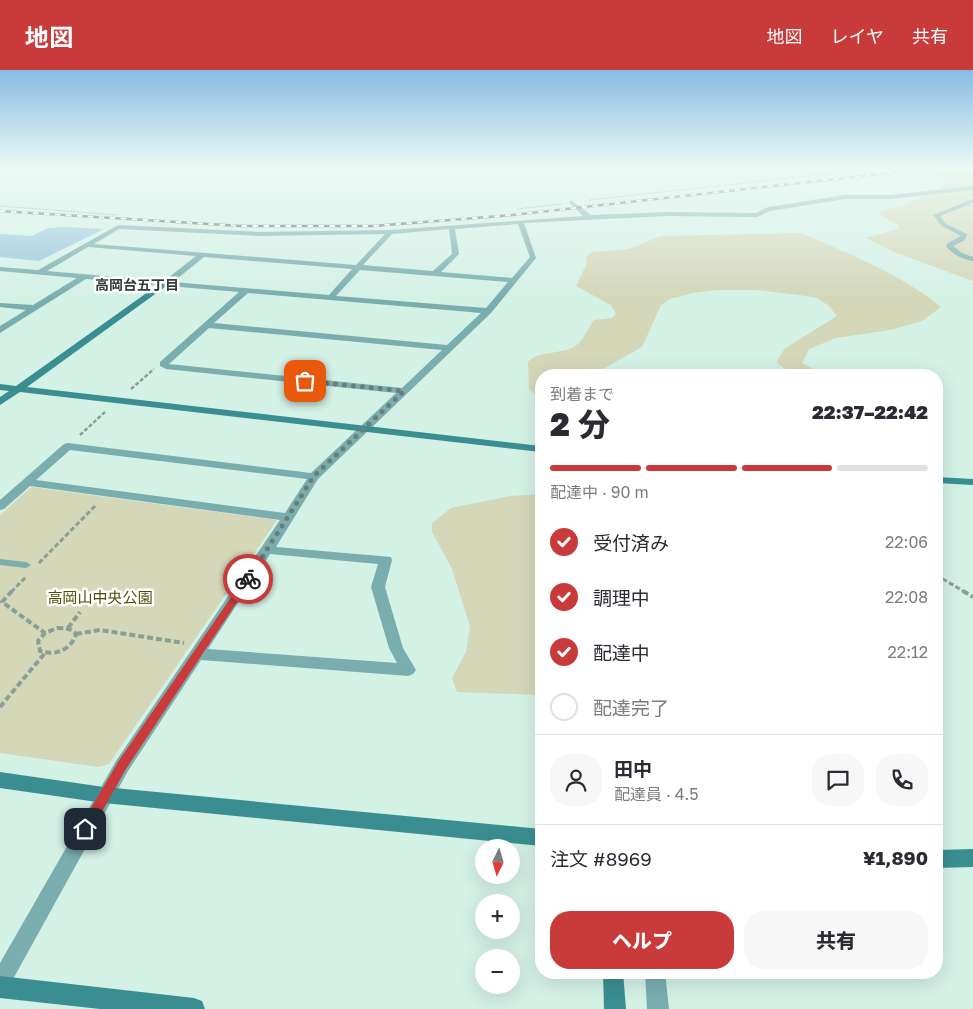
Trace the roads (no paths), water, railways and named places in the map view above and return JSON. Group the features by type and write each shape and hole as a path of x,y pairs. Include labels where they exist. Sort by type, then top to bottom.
{"street":[{"path":"582,211 589,217"},
{"path":"40,272 118,228 259,234 390,232 589,217 667,214 756,216 765,211"},
{"path":"947,211 936,215 944,225 965,234 964,239 948,246 958,254 973,259"},
{"path":"0,983 104,795 314,476 488,311 534,257 520,222"},
{"path":"434,274 456,254 452,228"},
{"path":"330,298 390,232"},
{"path":"87,245 514,280"},
{"path":"0,402 202,255"},
{"path":"0,269 488,311"},
{"path":"0,330 85,276"},
{"path":"245,291 163,364 166,366 404,391"},
{"path":"0,305 35,308"},
{"path":"207,325 450,348"},
{"path":"0,387 535,448"},
{"path":"0,506 68,446 314,476"},
{"path":"943,480 973,482"},
{"path":"27,482 288,517"},
{"path":"197,654 408,670 396,648 378,587 386,560 267,550"},
{"path":"0,780 104,795 535,837"},
{"path":"943,859 973,858"},
{"path":"613,979 615,1009"},
{"path":"656,979 658,1009"},
{"path":"0,987 194,1009"}],"lane":[{"path":"0,562 29,569"}],"water":[{"path":"48,228 104,229 39,261 0,257 0,234 32,236"}],"railway":[{"path":"0,211 241,226 373,226 550,211"}],"district":[{"name":"高岡台五丁目","path":"137,285"}],"park label":[{"name":"高岡山中央公園","path":"100,598"}]}
